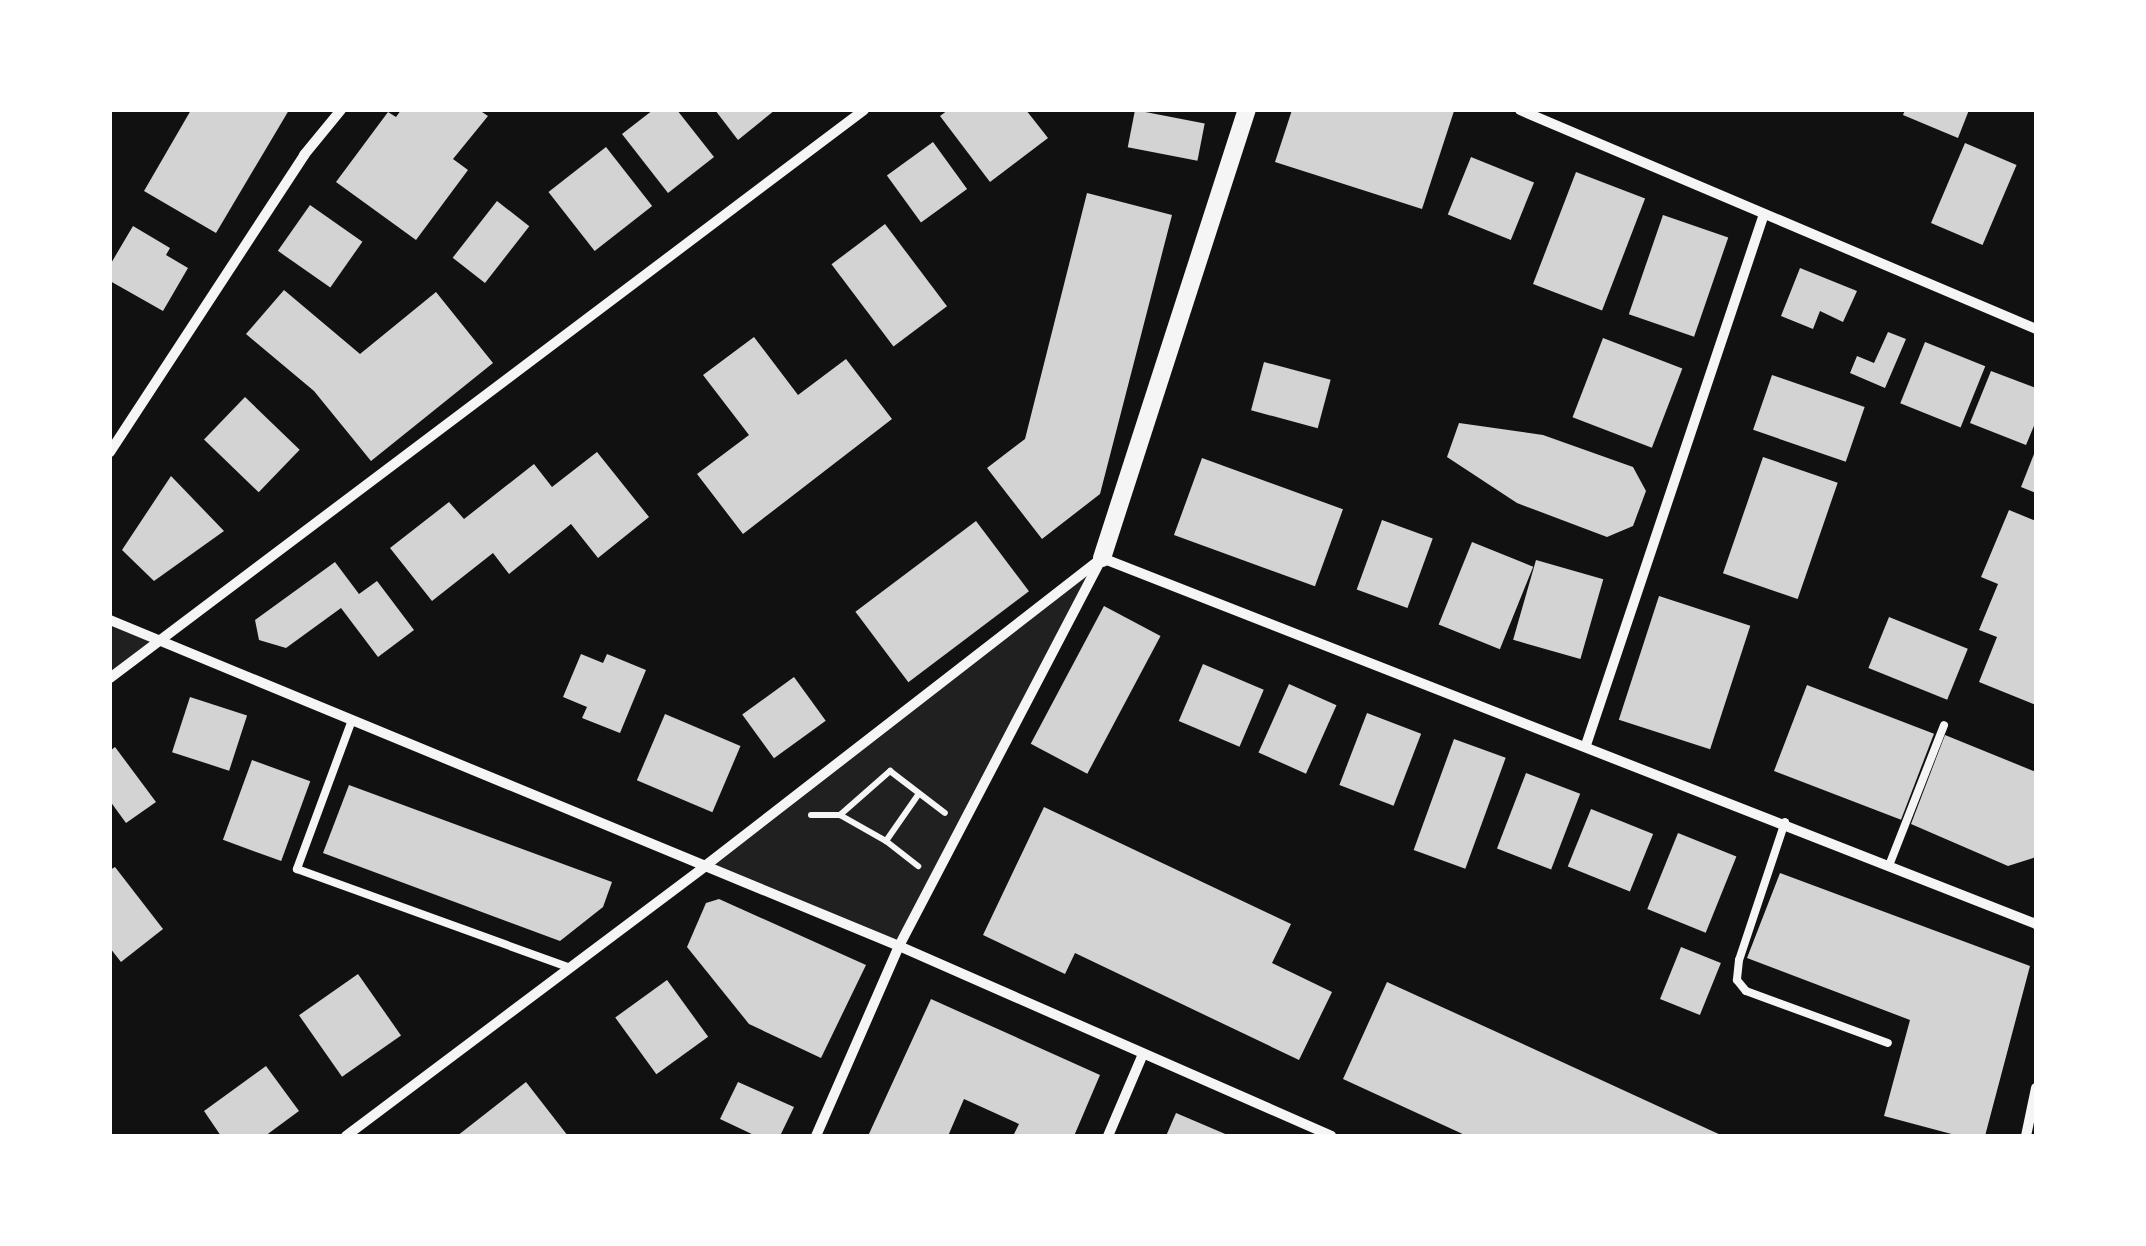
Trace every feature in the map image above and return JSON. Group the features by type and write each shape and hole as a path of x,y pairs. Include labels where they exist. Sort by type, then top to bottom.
{"street":[{"path":"110,452 304,155 342,110"},
{"path":"110,678 864,110"},
{"path":"816,1136 900,946 1102,558 1248,110"},
{"path":"1520,110 2036,328"},
{"path":"1586,745 1764,214"},
{"path":"1102,558 1786,822 2036,924"},
{"path":"346,1136 705,866 1102,558"},
{"path":"110,620 900,946 1331,1136"},
{"path":"1108,1136 1143,1054"},
{"path":"2026,1136 2036,1088"}],"lane":[{"path":"352,720 297,869 568,967"},
{"path":"1890,863 1944,724"},
{"path":"1786,822 1739,960 1738,980 1746,991 1888,1043"}],"path":[{"path":"840,815 890,771 963,824"},
{"path":"886,841 918,795"},
{"path":"770,816 840,815 886,841 934,880"}],"shaded area":[{"path":"1102,558 899,946 705,866"},
{"path":"110,621 160,641 110,678"}],"building":[{"path":"191,110 289,110 216,233 144,191"},
{"path":"401,110 479,110 488,116 453,159 468,170 416,240 336,182 388,112 396,117"},
{"path":"653,110 677,110 714,157 668,193 622,134"},
{"path":"715,110 775,110 738,140"},
{"path":"948,110 1026,110 1048,138 990,182 940,116"},
{"path":"1135,110 1205,124 1197,161 1128,147"},
{"path":"1292,110 1454,111 1422,209 1275,162"},
{"path":"1905,110 1969,110 1958,138 1903,115"},
{"path":"933,142 967,189 921,222 887,176"},
{"path":"1965,143 2017,165 1983,245 1931,223"},
{"path":"606,147 652,206 595,251 548,192"},
{"path":"1471,157 1534,182 1511,240 1448,214"},
{"path":"1576,172 1645,199 1602,311 1533,284"},
{"path":"1087,193 1172,215 1100,494 1042,539 987,468 1025,439"},
{"path":"497,201 529,226 485,283 453,258"},
{"path":"310,205 362,242 330,288 278,251"},
{"path":"1663,215 1728,237 1694,337 1629,314"},
{"path":"885,224 947,306 893,347 831,264"},
{"path":"133,226 170,248 166,255 188,268 163,311 110,281 110,265"},
{"path":"1800,268 1857,291 1843,322 1820,311 1813,329 1781,316"},
{"path":"284,290 360,354 436,292 493,363 371,461 314,391 246,334"},
{"path":"1888,332 1906,339 1885,388 1850,373 1857,356 1874,363"},
{"path":"754,337 798,395 846,359 892,419 743,534 697,474 749,435 703,375"},
{"path":"1603,338 1682,368 1652,448 1573,417"},
{"path":"1925,342 1985,366 1961,428 1900,403"},
{"path":"1264,362 1331,380 1318,428 1251,410"},
{"path":"1991,371 2036,388 2036,421 2026,445 1970,423"},
{"path":"1772,375 1865,407 1846,462 1753,430"},
{"path":"245,397 300,450 259,492 204,439"},
{"path":"1459,423 1543,435 1633,467 1646,491 1633,526 1607,537 1517,503 1447,457"},
{"path":"2036,449 2036,493 2021,487"},
{"path":"597,452 649,517 598,558 571,524 509,574 493,553 432,601 390,548 449,502 464,519 534,464 552,487"},
{"path":"1763,457 1838,483 1798,599 1723,573"},
{"path":"1202,458 1343,509 1315,586 1174,535"},
{"path":"171,476 224,531 154,581 122,550"},
{"path":"2009,510 2036,521 2036,705 1979,682 1997,637 1979,630 1998,584 1981,577"},
{"path":"1382,520 1433,538 1407,608 1357,590"},
{"path":"976,521 1029,591 908,682 855,612"},
{"path":"1472,542 1533,567 1500,649 1439,625"},
{"path":"1536,560 1603,579 1580,659 1513,640"},
{"path":"335,562 359,594 377,581 414,630 378,657 341,608 286,648 259,640 255,620"},
{"path":"1659,596 1750,626 1710,749 1619,720"},
{"path":"1104,606 1161,636 1087,774 1031,744"},
{"path":"1889,617 1968,649 1947,700 1868,668"},
{"path":"581,654 603,663 607,654 646,670 620,733 582,718 587,707 563,697"},
{"path":"1203,664 1264,690 1240,747 1179,721"},
{"path":"794,677 826,721 774,758 742,715"},
{"path":"1289,684 1337,705 1306,774 1258,753"},
{"path":"1807,685 1934,734 1901,820 1774,771"},
{"path":"190,697 247,716 229,771 172,752"},
{"path":"1367,713 1421,734 1394,806 1339,785"},
{"path":"665,714 740,746 712,812 637,780"},
{"path":"1945,735 2036,772 2036,857 2008,866 1911,824"},
{"path":"1454,739 1506,758 1465,869 1414,850"},
{"path":"115,747 156,802 126,823 110,801 110,751"},
{"path":"252,760 310,781 281,861 223,840"},
{"path":"1526,773 1580,794 1551,869 1497,849"},
{"path":"349,785 612,882 603,907 560,941 323,853"},
{"path":"1044,807 1291,924 1272,963 1332,992 1299,1060 1075,953 1065,974 983,935"},
{"path":"1591,809 1653,834 1630,892 1568,866"},
{"path":"1678,833 1736,857 1706,933 1647,909"},
{"path":"115,867 163,929 121,962 110,948 110,870"},
{"path":"1780,873 2030,966 1985,1136 1959,1136 1884,1116 1910,1020 1747,958"},
{"path":"719,899 866,965 821,1058 749,1024 687,947 706,903"},
{"path":"1681,947 1721,963 1700,1015 1660,999"},
{"path":"358,974 401,1035 342,1077 299,1015"},
{"path":"667,980 708,1037 656,1074 615,1018"},
{"path":"1387,982 1723,1136 1467,1136 1343,1079"},
{"path":"931,999 1100,1075 1074,1136 1013,1136 1019,1124 964,1099 948,1136 868,1136"},
{"path":"266,1066 299,1111 265,1136 221,1136 204,1111"},
{"path":"526,1082 568,1136 457,1136"},
{"path":"738,1082 794,1107 780,1136 756,1136 720,1119"},
{"path":"1176,1113 1230,1136 1166,1136"}]}
